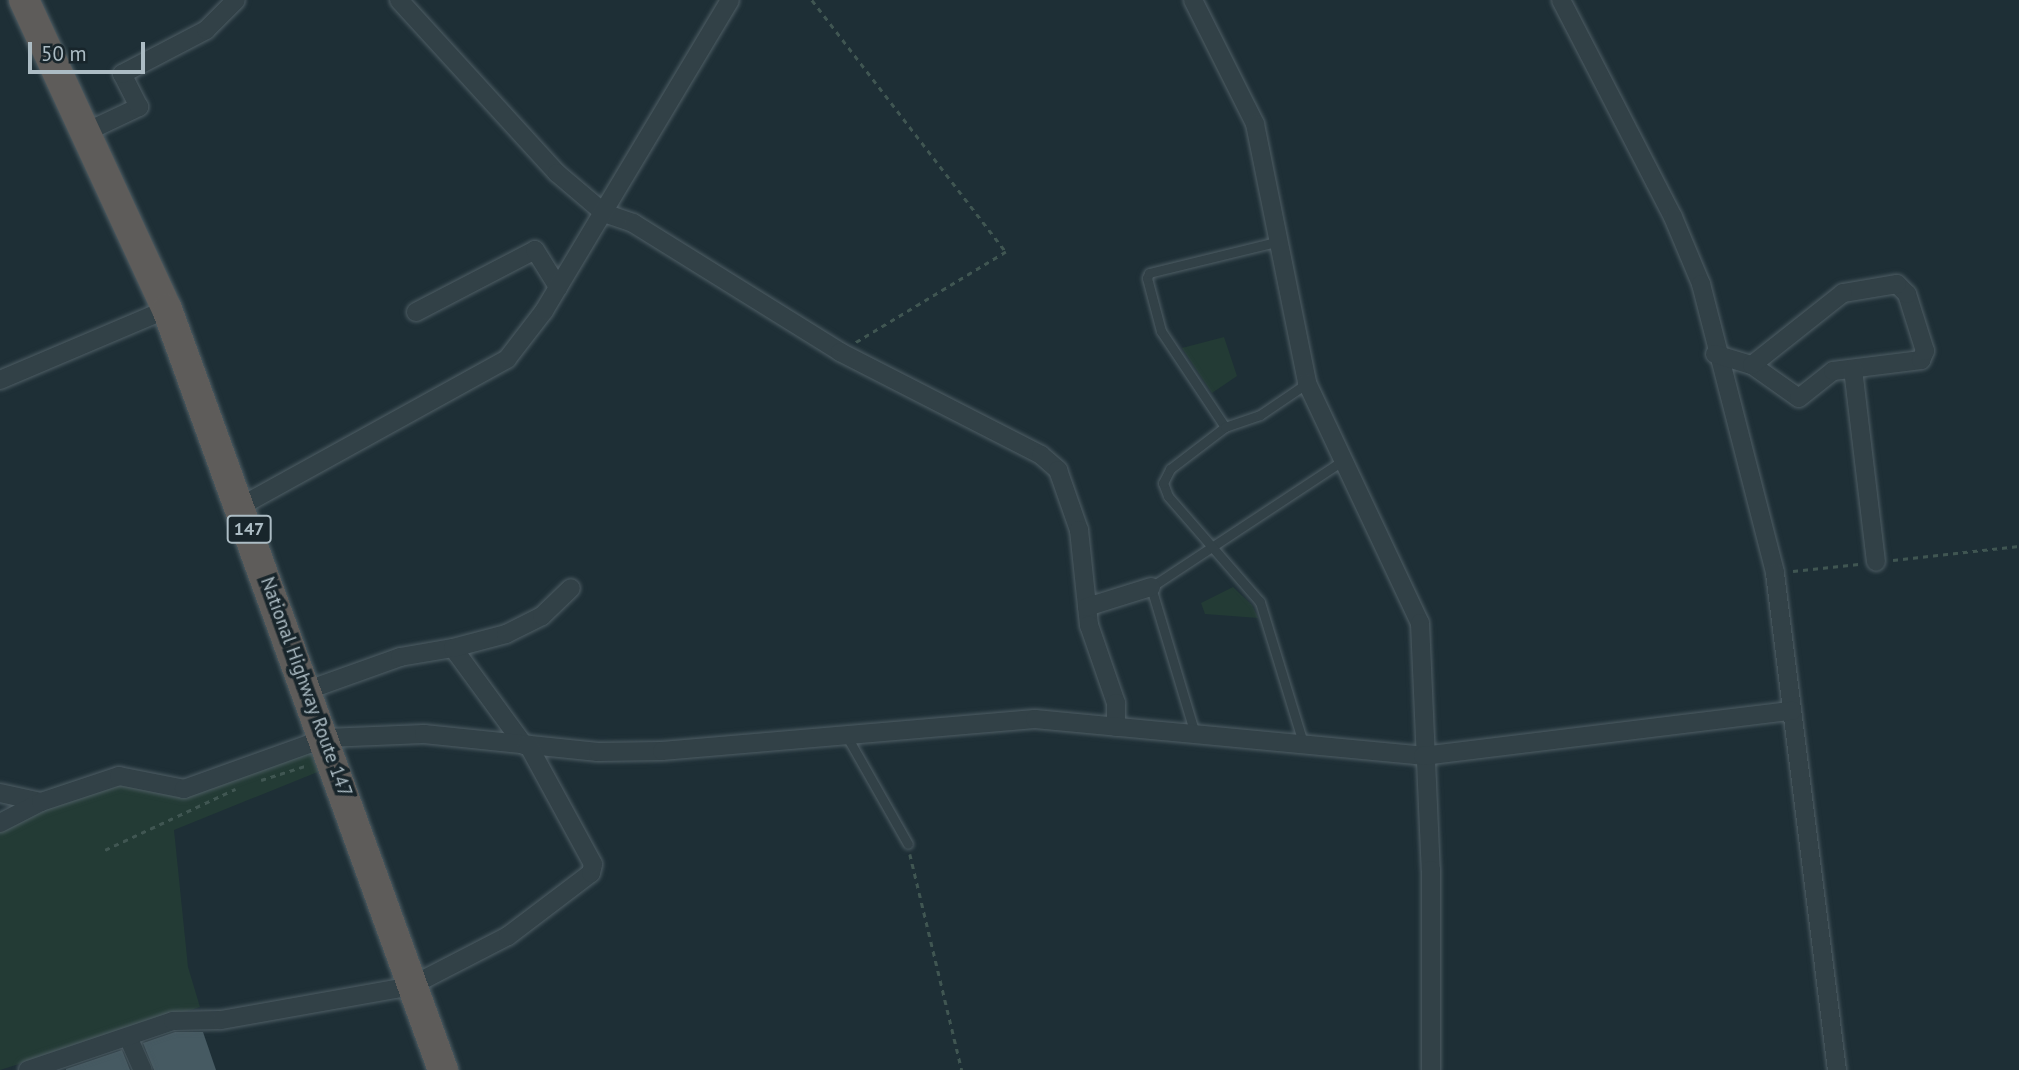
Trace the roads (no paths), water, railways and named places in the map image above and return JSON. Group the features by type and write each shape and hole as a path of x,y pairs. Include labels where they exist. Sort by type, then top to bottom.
{"highway":[{"name":"National Highway Route 147","path":"24,0 167,309 308,690 319,751 443,1070"}],"street":[{"path":"86,132 139,107 122,74 206,30 236,0"},
{"path":"399,0 557,173 604,213 633,223 840,352 1041,455 1058,470 1079,530 1087,607 1116,703 1116,727"},
{"path":"241,506 507,359 558,288 730,0"},
{"path":"1193,0 1255,124 1276,242 1307,383 1420,622 1423,756 1430,870 1431,1070"},
{"path":"1561,0 1673,217 1702,284 1715,354 1775,573 1837,1070"},
{"path":"416,312 535,250 558,288"},
{"path":"1715,354 1752,365 1800,398 1833,371 1921,360 1925,351 1907,295 1897,284 1843,293 1752,365"},
{"path":"0,380 167,309"},
{"path":"1853,369 1876,562"},
{"path":"1087,607 1151,587"},
{"path":"308,690 400,657 453,648 506,634 542,616 571,588"},
{"path":"28,1070 173,1021 221,1020 411,986 508,936 591,873 593,864 526,745 453,648"},
{"path":"0,823 41,802 119,776 184,789 319,751 424,734 526,745 663,751 845,733 1035,719 1423,756 1792,711"},
{"path":"0,793 41,802"},
{"path":"128,1037 143,1070"}],"lane":[{"path":"1225,427 1161,331 1147,278 1276,242"},
{"path":"1304,746 1260,602 1212,550 1163,482 1170,469 1225,427 1260,415 1307,383"},
{"path":"1195,734 1151,587 1212,550 1342,461"},
{"path":"845,733 908,844"}]}
